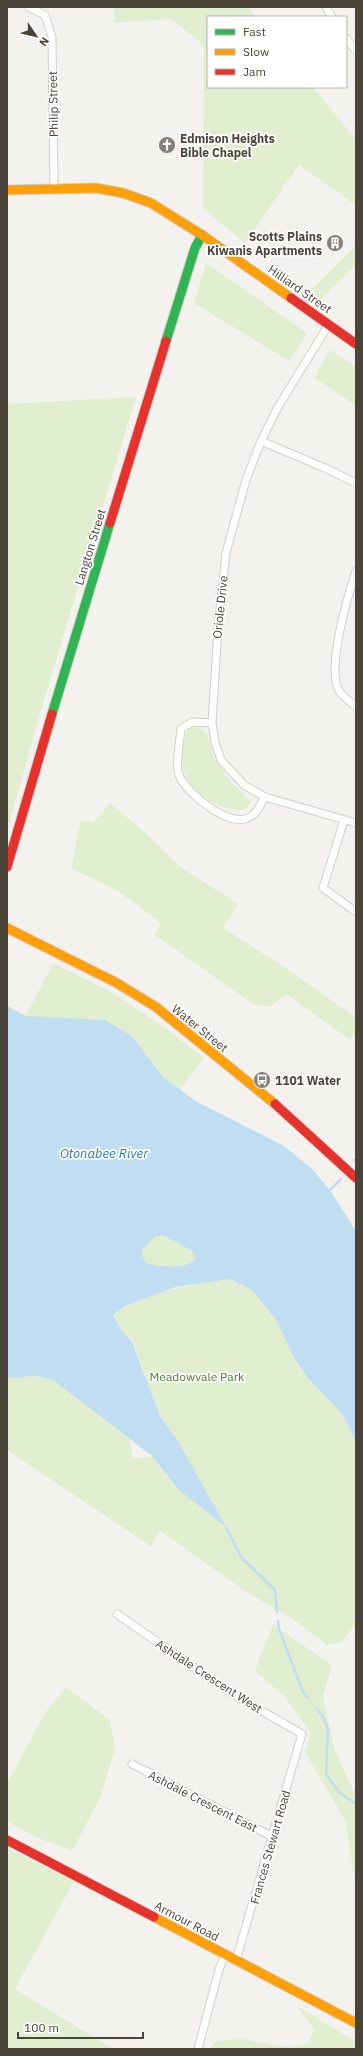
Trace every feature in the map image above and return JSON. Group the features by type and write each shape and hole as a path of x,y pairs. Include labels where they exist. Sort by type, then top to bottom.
{"street":[{"name":"Philip Street","path":"28,7 45,15 52,37 54,189"},
{"path":"326,7 331,16"},
{"path":"347,39 356,51"},
{"name":"Hilliard Street","path":"7,190 96,188 123,194 151,203 202,235 356,344"},
{"name":"Langton Street","path":"7,867 63,677 185,278 195,248 202,235"},
{"name":"Oriole Drive","path":"329,324 278,407 261,441 246,480 226,553 218,628 212,723 215,742 221,760 244,785 265,797 356,824"},
{"path":"261,441 356,483"},
{"path":"356,571 339,637 334,669 339,691 356,707"},
{"path":"212,723 192,722 182,729 178,747 179,774 191,791 206,806 228,817 247,819 256,812 265,797"},
{"path":"344,820 323,888 356,912"},
{"name":"Water Street","path":"7,928 115,982 156,1007 266,1096 325,1148 356,1178"},
{"name":"Ashdale Crescent West","path":"117,1614 231,1693 302,1734"},
{"name":"Frances Stewart Road","path":"236,1960 302,1734"},
{"name":"Ashdale Crescent East","path":"132,1764 273,1837"},
{"name":"Armour Road","path":"7,1840 356,2023"},
{"path":"198,2049 219,1970 225,1954"}],"green space":[{"path":"114,7 247,7 255,16 207,16 207,88 314,88 356,140 356,205 299,165 245,243 203,208 204,45 171,19 114,23"},
{"path":"356,245 356,265 320,300 310,291"},
{"path":"206,263 307,333 289,361 194,303"},
{"path":"330,350 356,367 356,406 314,377"},
{"path":"136,397 44,700 7,831 7,404"},
{"path":"194,727 207,733 214,759 233,784 249,799 250,803 247,808 238,810 224,807 212,802 201,795 186,777 183,766 183,742 188,729"},
{"path":"110,803 148,835 179,866 238,904 223,928 289,970 356,1018 356,1033 350,1040 288,995 268,1007 253,1004 155,935 161,924 156,919 118,891 71,868 81,820 93,823"},
{"path":"53,963 113,993 167,1029 204,1058 180,1089 163,1077 132,1036 26,1016"},
{"path":"156,1236 164,1236 192,1251 195,1259 185,1265 172,1267 146,1263 142,1255 142,1250"},
{"name":"Meadowvale Park","path":"230,1279 252,1290 277,1321 294,1359 308,1378 343,1415 356,1442 356,1623 342,1642 327,1645 293,1619 245,1591 159,1530 152,1547 7,1450 7,1378 36,1376 53,1380 129,1439 133,1459 152,1456 179,1490 225,1526 178,1441 160,1416 133,1342 122,1331 113,1315 140,1300 169,1290"},
{"path":"273,1625 332,1665 323,1696 335,1751 356,1796 356,1887 345,1820 305,1752 311,1733 285,1697 255,1671"},
{"path":"66,1687 110,1720 115,1748 101,1796 72,1851 36,1837 7,1821 7,1783 45,1713"},
{"path":"7,1848 74,1881 15,1989 113,2049 7,2049"},
{"path":"296,2005 356,2042 356,2049 210,2049 215,2041 242,2039 287,2047 309,2043 314,2029"}],"water":[{"name":"Otonabee River","path":"7,1006 26,1016 105,1020 132,1036 163,1077 197,1102 284,1146 313,1170 330,1190 356,1231 356,1442 343,1415 308,1378 294,1358 277,1321 252,1290 230,1279 176,1287 125,1306 113,1315 122,1331 132,1342 160,1416 178,1441 226,1527 179,1490 152,1456 53,1380 36,1376 7,1378","holes":["156,1236 164,1236 192,1251 195,1259 185,1265 172,1267 146,1263 142,1255 142,1250"]}],"waterway":[{"path":"330,1190 341,1179"},
{"path":"226,1527 241,1557 275,1590 277,1612"},
{"path":"278,1621 279,1629 303,1692 308,1698"},
{"path":"317,1709 322,1715 328,1729 326,1774 340,1793 356,1804"}],"traffic: fast":[{"path":"166,341 195,248 202,235"},
{"path":"52,714 110,523"}],"traffic: slow":[{"path":"7,190 96,188 123,193 151,203 202,235 291,298"},
{"path":"7,928 115,982 156,1007 275,1104"},
{"path":"154,1917 356,2023"}],"traffic: jam":[{"path":"291,298 356,344"},
{"path":"110,523 166,341"},
{"path":"7,867 52,714"},
{"path":"275,1104 356,1178"},
{"path":"7,1840 154,1917"}],"place":[{"name":"Edmison Heights Bible Chapel","path":"167,145"},
{"name":"Scotts Plains Kiwanis Apartments","path":"335,243"},
{"name":"1101 Water","path":"262,1080"}]}
